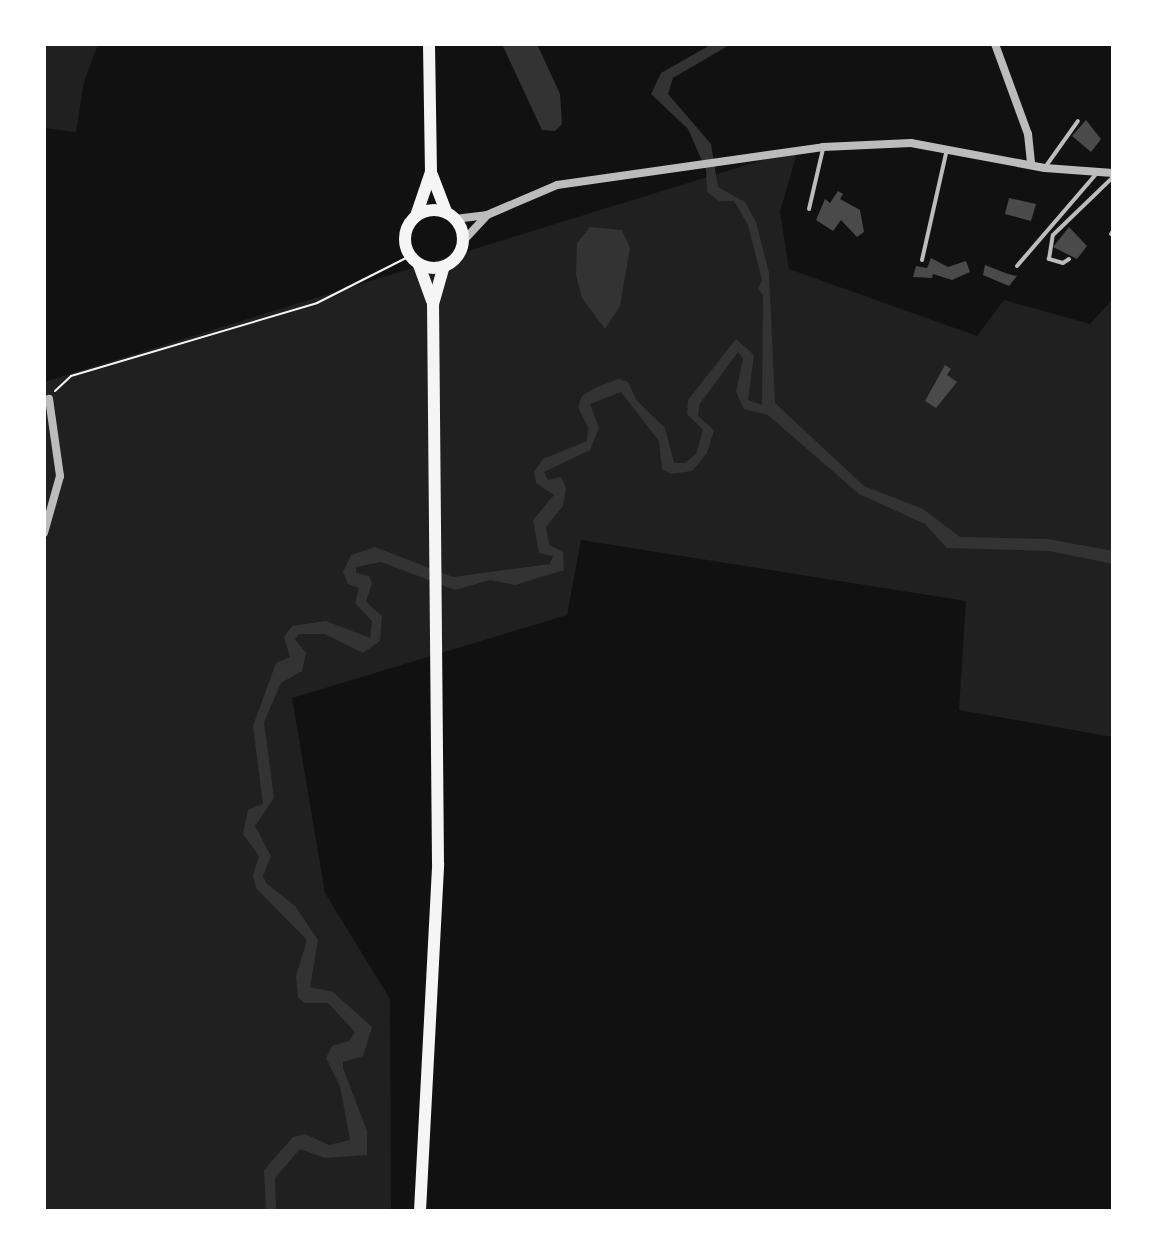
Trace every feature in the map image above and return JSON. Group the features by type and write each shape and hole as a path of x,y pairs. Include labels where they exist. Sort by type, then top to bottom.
{"main road":[{"path":"429,44 431,172 416,216 406,230 414,260 433,304"},
{"path":"420,1211 438,878 438,564 433,304 443,268 458,257 464,240 431,172"},
{"path":"416,216 430,210 450,216"},
{"path":"414,260 443,268"}],"street":[{"path":"995,44 1028,134 1031,165"},
{"path":"450,216 487,215 557,185 823,147 911,143 948,147 1045,168 1113,175"},
{"path":"464,240 487,215"},
{"path":"44,533 60,476 49,399"}],"lane":[{"path":"1045,168 1078,121"},
{"path":"809,209 823,147"},
{"path":"922,260 948,147"},
{"path":"1017,266 1098,172"},
{"path":"1069,259 1063,263 1049,259 1053,235 1113,175"}],"path":[{"path":"49,399 71,376 317,303 414,260"}],"shaded area":[{"path":"44,44 98,44 84,82 76,132 44,128"},
{"path":"502,44 537,44 560,94 562,124 555,131 542,130"},
{"path":"712,44 731,44 673,78 668,94 711,144 718,187 745,202 756,222 769,273 775,403 864,486 923,509 960,537 1048,539 1113,551 1113,564 1049,551 947,548 925,524 859,494 768,415 744,409 736,392 743,359 738,352 699,405 698,416 714,430 707,453 692,471 671,474 662,469 659,441 621,392 590,404 599,428 590,450 544,472 548,480 561,477 566,488 563,506 546,527 549,545 563,552 564,570 515,585 490,580 455,590 381,562 356,567 356,573 369,576 372,583 366,602 382,616 380,641 363,653 325,634 299,634 295,639 306,653 302,671 281,683 264,722 274,798 255,826 271,856 263,876 266,883 295,906 318,940 310,987 333,992 372,1027 363,1056 343,1062 367,1131 367,1155 325,1158 300,1149 275,1178 276,1211 266,1211 264,1170 293,1137 305,1134 329,1145 350,1140 340,1086 326,1058 332,1046 349,1041 355,1032 328,1003 304,1003 298,997 296,976 307,940 256,888 253,875 259,856 243,834 248,810 263,804 253,726 276,663 290,657 284,637 292,626 326,621 370,638 372,621 355,603 359,588 348,584 343,572 351,555 375,547 453,577 550,564 553,556 539,553 533,520 554,495 536,483 534,472 543,459 587,441 588,427 578,407 582,396 595,388 618,379 628,382 637,401 665,428 674,463 685,463 696,454 703,430 687,414 688,400 736,339 754,355 748,400 762,405 763,295 758,289 762,280 748,225 734,201 719,201 707,192 706,170 688,129 651,94 661,73"},
{"path":"798,149 780,212 789,269 977,336 1004,300 1090,324 1113,299 1113,737 959,710 966,601 581,540 567,615 292,698 325,893 390,999 391,1211 44,1211 44,382"},
{"path":"590,227 622,230 630,248 620,306 605,329 582,298 576,275 577,243"}],"building":[{"path":"1086,120 1101,139 1091,152 1072,136"},
{"path":"838,191 843,194 840,199 860,210 864,232 857,237 841,220 833,231 816,220 825,199 830,203"},
{"path":"1009,198 1036,204 1031,221 1005,214"},
{"path":"1069,227 1087,246 1077,259 1053,247"},
{"path":"931,258 948,267 966,261 970,272 952,280 933,274 932,278 913,277 916,266 927,268"},
{"path":"985,265 1017,276 1009,286 983,275"},
{"path":"945,365 951,369 947,375 957,382 936,408 925,401"}]}
